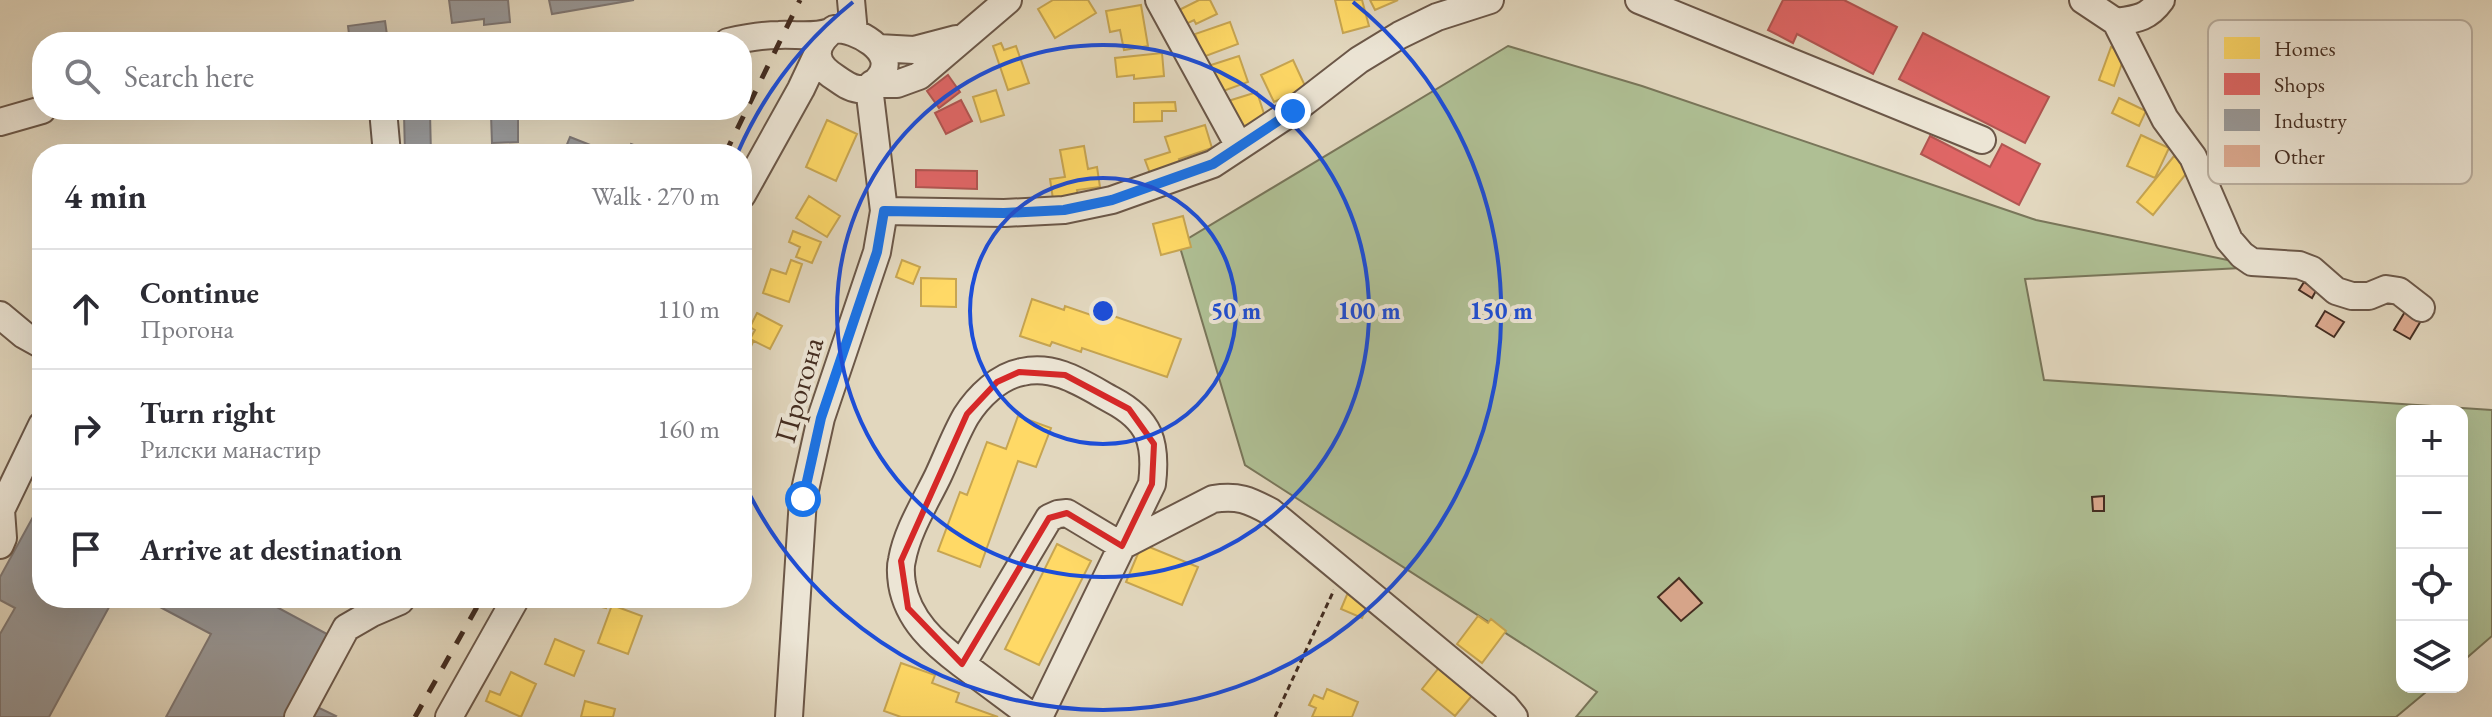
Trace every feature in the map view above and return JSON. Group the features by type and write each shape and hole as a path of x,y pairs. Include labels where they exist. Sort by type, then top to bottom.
{"street":[{"path":"752,177 850,0"},
{"path":"826,44 849,87 858,89 897,84 919,76 1008,0"},
{"path":"1159,0 1239,146"},
{"path":"884,211 1004,213 1076,207 1112,200 1213,164 1293,111 1359,60 1400,35 1437,17 1490,0"},
{"path":"1639,0 1982,140"},
{"path":"2083,0 2116,22 2165,119 2193,157 2229,240 2242,255 2252,262 2299,265 2312,270 2336,291 2352,296 2369,296 2386,289 2399,291 2421,308"},
{"path":"2116,22 2151,13 2161,0"},
{"path":"752,39 783,34 826,44 914,50 963,36"},
{"name":"Прогона","path":"789,717 803,499 821,418 877,252 884,211 870,86 884,70 885,60 878,48"},
{"path":"1,123 32,113"},
{"path":"384,120 386,144"},
{"path":"0,315 32,339"},
{"path":"1040,369 1065,375 1129,409 1144,426 1154,444 1152,484 1036,717 962,664 937,645 908,608 901,561 912,530 967,414 997,382 1019,372 1040,369"},
{"path":"0,545 3,538 1,510 32,446"},
{"path":"1122,546 1213,499 1248,499 1271,512 1343,571 1505,706 1514,717"},
{"path":"962,664 1049,518 1067,513 1122,546"},
{"path":"298,717 346,628 384,608"},
{"path":"449,717 510,608"}],"path":[{"path":"1275,717 1343,571"}],"highlighted area":[{"path":"1019,372 1065,375 1129,409 1154,444 1152,484 1122,546 1067,513 1049,518 962,664 908,608 901,561 967,414 997,382"}],"green space":[{"path":"1508,46 1642,86 2036,220 2261,267 2025,279 2044,380 2417,405 2396,405 2396,693 2425,693 2396,717 1576,717 1597,692 1245,465 1179,244"},
{"path":"2468,408 2492,410 2492,636 2468,657"}],"building: Homes":[{"path":"1053,0 1088,0 1096,13 1055,38 1038,9"},
{"path":"1199,0 1210,0 1217,14 1196,24 1194,20 1186,24 1179,10"},
{"path":"1335,0 1362,0 1369,26 1343,33"},
{"path":"1370,0 1398,0 1375,10"},
{"path":"1141,5 1148,46 1124,50 1120,30 1110,32 1106,11"},
{"path":"1230,22 1238,44 1203,57 1195,34"},
{"path":"1001,43 1004,50 1016,46 1029,83 1008,90 993,46"},
{"path":"2111,47 2126,52 2114,86 2099,80"},
{"path":"1162,53 1164,76 1117,77 1115,58"},
{"path":"1239,56 1248,82 1215,94 1205,67"},
{"path":"1293,60 1306,88 1274,102 1261,75"},
{"path":"996,90 1004,115 981,122 973,97"},
{"path":"1257,92 1266,120 1234,129 1225,102"},
{"path":"2119,98 2146,111 2139,126 2112,113"},
{"path":"1175,102 1176,111 1162,111 1162,121 1134,122 1134,103"},
{"path":"827,120 857,134 836,181 806,167"},
{"path":"1205,125 1212,148 1179,159 1182,167 1151,176 1145,160 1170,152 1165,137"},
{"path":"2141,135 2169,148 2155,178 2127,166"},
{"path":"1084,146 1088,169 1097,167 1100,187 1077,190 1079,202 1054,206 1050,179 1065,177 1060,150"},
{"path":"2174,156 2190,169 2153,215 2137,202"},
{"path":"809,196 840,216 827,237 796,218"},
{"path":"1183,216 1191,247 1161,255 1153,224"},
{"path":"793,231 821,242 812,263 796,257 800,247 789,242"},
{"path":"791,260 802,264 789,302 763,293 771,269 786,274"},
{"path":"902,260 920,267 913,284 896,277"},
{"path":"921,278 956,279 956,307 921,306"},
{"path":"1032,299 1091,315 1093,309 1181,339 1167,377 1082,348 1081,352 1052,342 1050,346 1020,336"},
{"path":"757,313 782,326 770,349 752,340 755,330 752,323"},
{"path":"1018,416 1051,428 1036,467 1018,461 980,567 938,551 960,492 967,495 987,442 1006,449"},
{"path":"1057,544 1091,561 1039,665 1005,649"},
{"path":"1142,544 1198,567 1182,605 1126,582"},
{"path":"1349,590 1370,600 1362,618 1341,609"},
{"path":"611,608 642,616 628,654 598,643"},
{"path":"1478,616 1488,623 1491,619 1506,631 1482,663 1457,644"},
{"path":"555,639 584,651 574,676 545,664"},
{"path":"901,663 935,675 932,683 959,693 956,702 998,717 901,717 884,711"},
{"path":"1442,664 1475,692 1455,716 1422,689"},
{"path":"511,672 536,684 521,717 486,701 490,691 500,695"},
{"path":"1327,689 1358,702 1352,717 1312,717 1316,708 1309,705 1314,695 1323,699"},
{"path":"585,701 615,709 613,717 581,717"}],"building: Shops":[{"path":"1783,0 1844,0 1897,27 1873,74 1797,34 1793,43 1768,30"},
{"path":"1923,33 2049,97 2025,143 1899,79"},
{"path":"948,75 960,92 939,108 927,91"},
{"path":"961,100 972,121 946,134 935,113"},
{"path":"1930,136 1990,167 2002,144 2040,164 2019,205 1921,154"},
{"path":"916,170 977,171 977,189 916,187"}],"building: Industry":[{"path":"449,0 508,0 510,22 484,25 484,19 452,23"},
{"path":"549,0 634,0 552,14"},
{"path":"385,21 387,32 349,32 348,26"},
{"path":"404,120 430,120 431,144 405,144"},
{"path":"491,120 518,120 518,142 492,143"},
{"path":"570,137 588,144 567,144"},
{"path":"32,519 32,608 109,608 49,717 0,717 0,634 15,608 0,600 0,577"},
{"path":"162,608 279,608 338,640 296,717 166,717 211,634"},
{"path":"313,705 336,716 307,717"}],"building: Other":[{"path":"2304,282 2317,289 2312,298 2299,290"},
{"path":"2406,310 2422,319 2410,339 2394,330"},
{"path":"2325,311 2344,322 2334,337 2316,326"},
{"path":"2104,496 2104,511 2093,511 2092,497"},
{"path":"1679,578 1702,603 1681,621 1658,597"}],"railway":[{"path":"752,99 800,0"},
{"path":"730,144 742,120"},
{"path":"415,717 476,608"}],"route":[{"path":"803,499 821,418 877,252 884,211 1004,213 1064,210 1112,200 1213,164 1293,111"}]}
